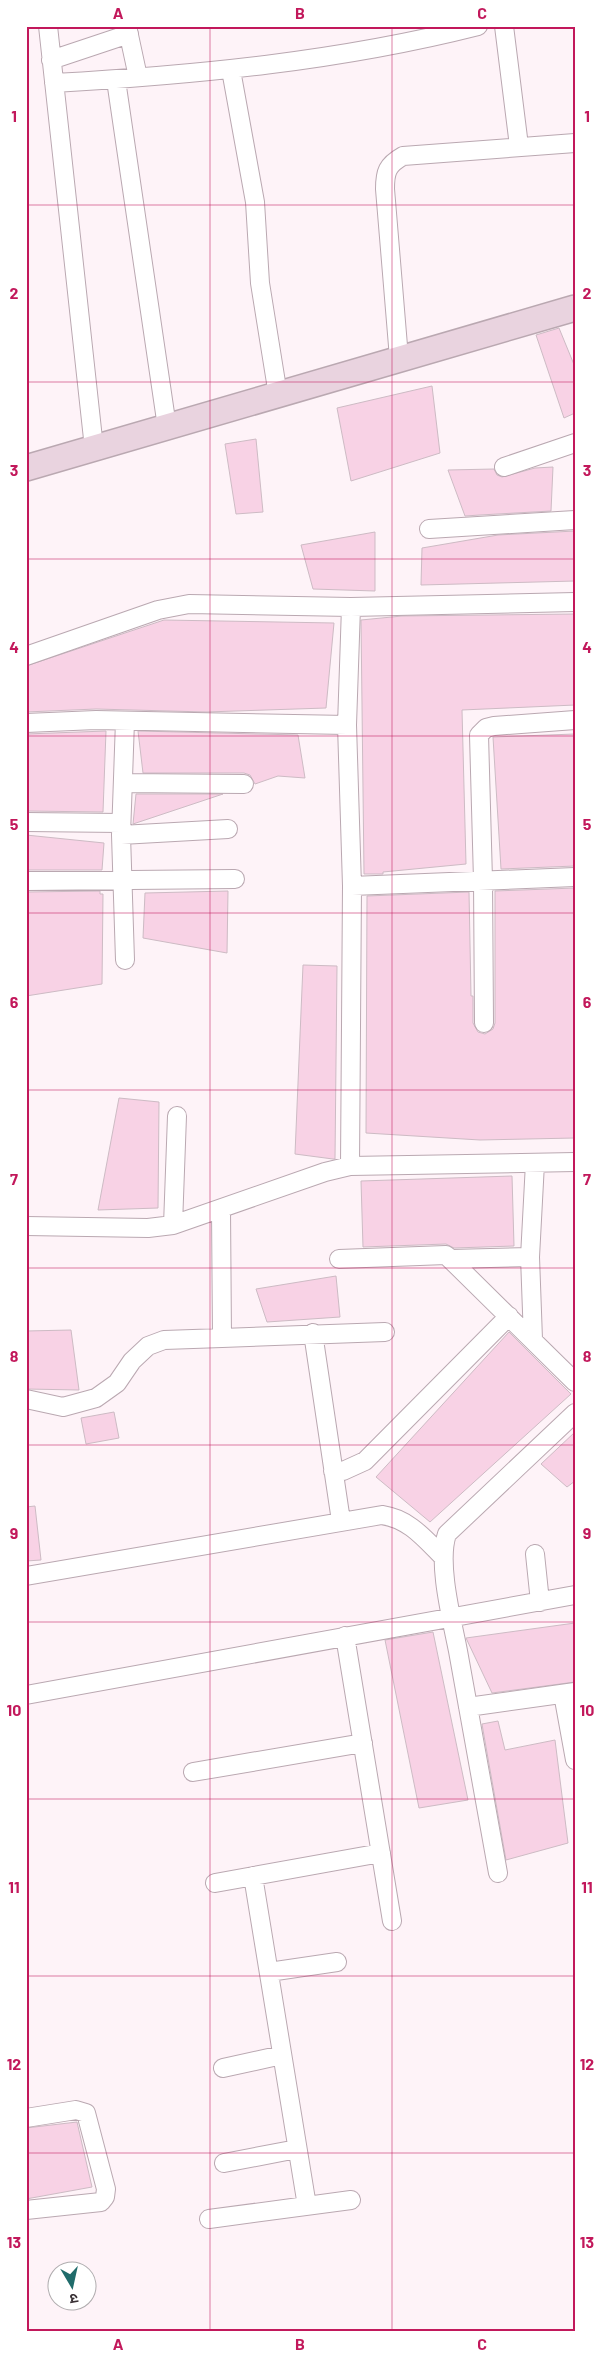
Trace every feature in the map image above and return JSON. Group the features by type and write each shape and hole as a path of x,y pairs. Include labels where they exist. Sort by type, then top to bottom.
{"main road":[{"path":"26,468 575,308"}],"street":[{"path":"48,26 94,448"},
{"path":"54,83 116,80 231,70 414,42 478,26"},
{"path":"504,26 519,146"},
{"path":"52,60 128,30 138,77"},
{"path":"231,70 255,202 260,283 278,395"},
{"path":"116,80 168,427"},
{"path":"400,358 385,190 385,174 390,164 402,156 575,143"},
{"path":"504,467 575,442"},
{"path":"429,529 575,520"},
{"path":"26,656 158,610 189,604 351,608 575,602"},
{"path":"350,1166 352,886 347,725 351,608"},
{"path":"484,1023 484,880 479,735 486,728 494,726 575,720"},
{"path":"26,723 125,721 347,725"},
{"path":"124,960 121,829 125,721"},
{"path":"124,784 244,784"},
{"path":"26,822 121,829 228,829"},
{"path":"352,886 575,877"},
{"path":"26,881 235,879"},
{"path":"173,1225 177,1116"},
{"path":"26,1226 148,1228 173,1225 325,1172 350,1166 575,1162"},
{"path":"533,1339 530,1257 535,1163"},
{"path":"222,1209 222,1338"},
{"path":"339,1259 446,1255 451,1258 530,1257"},
{"path":"446,1255 575,1382"},
{"path":"333,1472 343,1471 365,1461 509,1316"},
{"path":"26,1399 63,1406 96,1398 117,1383 132,1361 148,1346 164,1340 313,1333 385,1332"},
{"path":"313,1333 341,1522"},
{"path":"498,1874 442,1557 447,1534 575,1413"},
{"path":"26,1576 382,1515 395,1517 417,1530 442,1557"},
{"path":"535,1554 540,1602"},
{"path":"26,1695 575,1596"},
{"path":"345,1636 392,1920"},
{"path":"468,1706 569,1693 575,1760"},
{"path":"193,1772 363,1743"},
{"path":"215,1883 381,1853"},
{"path":"254,1876 307,2206"},
{"path":"269,1972 337,1962"},
{"path":"223,2068 282,2055"},
{"path":"26,2118 76,2110 86,2113 106,2189 105,2197 100,2202 26,2210"},
{"path":"224,2163 297,2149"},
{"path":"209,2219 351,2200"}],"building":[{"path":"559,328 575,367 575,413 564,418 536,335"},
{"path":"432,386 440,453 351,481 337,408"},
{"path":"256,439 263,512 236,514 225,444"},
{"path":"553,467 551,511 465,516 448,470 494,469 497,475 502,477 535,468"},
{"path":"575,531 575,581 421,585 422,548 498,535"},
{"path":"375,532 375,591 313,589 301,545"},
{"path":"575,614 575,705 462,710 466,864 383,872 383,874 364,874 361,620 402,616"},
{"path":"164,620 334,623 326,708 206,712 96,709 26,712 26,666"},
{"path":"106,731 103,812 26,811 26,734"},
{"path":"138,731 298,735 305,778 278,776 255,784 250,775 244,773 143,773"},
{"path":"575,734 575,866 501,869 493,737"},
{"path":"136,794 223,794 133,824"},
{"path":"26,835 104,843 102,870 26,870"},
{"path":"575,888 575,1138 480,1140 366,1133 367,896 469,892 473,1023 478,1032 485,1034 493,1029 495,1023 495,891"},
{"path":"100,891 100,894 103,894 102,984 26,996 26,892"},
{"path":"228,891 227,953 143,938 145,893"},
{"path":"303,965 337,966 335,1159 295,1154"},
{"path":"119,1098 159,1102 158,1208 98,1210"},
{"path":"512,1176 514,1246 454,1248 446,1244 363,1247 361,1181"},
{"path":"336,1276 340,1317 267,1322 256,1289"},
{"path":"71,1330 79,1390 26,1389 26,1331"},
{"path":"509,1332 571,1394 430,1522 376,1477"},
{"path":"114,1412 119,1438 86,1444 81,1418"},
{"path":"575,1432 575,1481 567,1487 541,1464"},
{"path":"35,1506 41,1560 26,1561 26,1507"},
{"path":"575,1623 575,1682 492,1693 466,1638"},
{"path":"433,1632 468,1800 419,1808 385,1640"},
{"path":"498,1721 505,1750 555,1740 568,1843 506,1860 482,1724"},
{"path":"77,2122 92,2187 26,2199 26,2128"}]}
